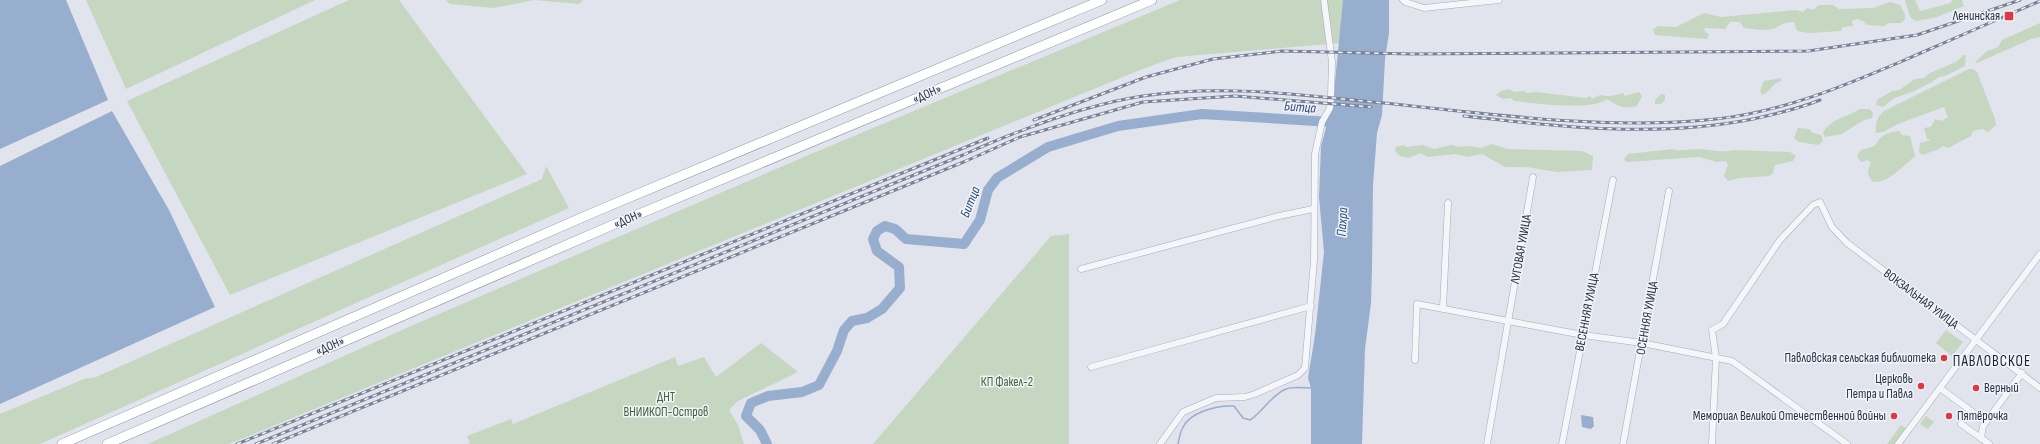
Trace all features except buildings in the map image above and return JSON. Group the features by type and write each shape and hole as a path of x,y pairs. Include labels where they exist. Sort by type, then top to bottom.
{"highway":[{"name":"«ДОН»","path":"62,444 590,214 1102,0"},
{"name":"«ДОН»","path":"107,444 608,228 1152,0"}],"street":[{"path":"1160,444 1183,412 1216,398 1245,397 1255,394 1298,375 1305,368 1314,260 1314,154 1322,122 1330,108 1331,95 1332,62 1324,0"},
{"path":"1403,0 1424,8 1499,0"},
{"name":"ЛУГОВАЯ УЛИЦА","path":"1486,444 1533,177"},
{"name":"ВЕСЕННЯЯ УЛИЦА","path":"1562,444 1613,180"},
{"name":"ОСЕННЯЯ УЛИЦА","path":"1623,444 1669,191"},
{"name":"ВОКЗАЛЬНАЯ УЛИЦА","path":"1716,358 1712,330 1723,324 1780,240 1814,205 1820,202 1832,227 1847,243 2040,388"},
{"path":"1443,308 1448,203"},
{"path":"1081,270 1279,216 1313,210"},
{"path":"1898,444 2040,254"},
{"path":"1415,360 1417,304 1583,335 1642,343 1732,361 1847,444"},
{"path":"1091,367 1311,306"},
{"path":"1712,444 1716,358"},
{"path":"1982,438 1983,426 2022,373"},
{"path":"1940,388 1986,422"},
{"path":"1961,424 1989,444"}],"green space":[{"path":"86,0 315,0 126,89"},
{"path":"349,0 399,0 527,174 230,295 127,101"},
{"path":"446,0 534,0 494,8 450,4"},
{"path":"534,0 583,0 579,4"},
{"path":"1180,0 1343,0 1340,43 1176,57 1140,70 229,444 148,444 404,329 811,154"},
{"path":"1905,0 1915,0 1920,11 1951,3 1952,0 1962,0 1964,6 1937,17 1916,21 1910,17"},
{"path":"1890,2 1900,5 1905,14 1905,19 1901,23 1888,23 1884,26 1867,25 1863,21 1856,19 1852,21 1853,26 1843,27 1841,31 1809,33 1797,31 1794,22 1782,24 1773,29 1758,30 1744,28 1740,22 1730,22 1725,29 1705,28 1704,30 1709,35 1707,39 1655,35 1653,30 1658,26 1676,27 1704,13 1721,17 1796,10 1803,12 1807,8 1813,10 1819,5 1833,5 1839,9 1873,8"},
{"path":"2040,23 2040,37 2031,39 1977,63 1975,62 1987,51 1998,47 2002,40"},
{"path":"1966,55 1965,66 1945,76 1939,77 1912,92 1894,98 1883,107 1876,105 1877,100 1892,91 1899,90 1915,79 1924,78 1930,73 1956,62"},
{"path":"1969,69 1973,69 1977,72 1995,119 1996,125 1988,132 1982,129 1973,131 1971,136 1948,148 1943,146 1937,150 1922,155 1919,151 1920,143 1931,140 1927,139 1924,128 1931,127 1935,119 1942,121 1948,117 1944,107 1898,124 1883,132 1876,133 1877,120 1884,111"},
{"path":"1781,78 1781,81 1762,95 1760,91 1764,81"},
{"path":"1509,89 1514,92 1536,92 1586,98 1590,96 1593,99 1599,95 1611,96 1623,93 1625,96 1639,92 1642,96 1637,106 1624,107 1606,99 1600,103 1590,105 1563,105 1514,101 1511,98 1503,99 1496,95 1501,91"},
{"path":"1661,94 1665,95 1665,100 1661,104 1655,104 1655,100"},
{"path":"1860,109 1870,109 1873,113 1872,118 1862,121 1842,134 1825,137 1823,133 1830,124"},
{"path":"1798,128 1809,129 1813,133 1821,135 1823,141 1818,145 1799,142 1794,138"},
{"path":"1899,131 1902,135 1910,136 1915,156 1890,177 1879,182 1873,182 1868,173 1871,163 1868,160 1861,162 1857,156 1861,150 1875,146 1879,139 1885,135 1891,132"},
{"path":"1492,144 1508,149 1582,151 1593,156 1592,170 1557,172 1527,167 1505,167 1482,154 1467,157 1456,154 1428,157 1420,153 1409,158 1400,156 1395,151 1396,147 1404,145 1406,147 1423,145 1434,149 1451,145 1481,148"},
{"path":"1673,149 1790,152 1796,156 1793,161 1775,165 1773,173 1769,176 1739,178 1728,181 1724,176 1728,165 1726,161 1717,162 1699,157 1626,162 1624,159 1628,154"},
{"path":"546,166 569,208 40,444 0,444 0,414 84,379 96,377 542,179"},
{"name":"КП Факел-2","path":"1069,234 1069,444 873,444 1051,236"},
{"path":"1946,330 1963,342 1952,356 1936,343"},
{"name":"ДНТ ВНИИКОП-Остров","path":"761,343 798,372 738,401 729,410 738,425 744,444 467,444 470,443 467,436 511,419 513,424 675,357 678,366 704,357 716,377"},
{"path":"1926,416 1934,422 1928,429 1920,424"},
{"path":"1901,425 1907,429 1895,444 1887,444"}],"water":[{"path":"0,0 66,0 108,100 0,149"},
{"name":"Пахра","path":"1343,0 1389,0 1389,33 1385,59 1382,115 1377,133 1373,185 1371,303 1365,349 1362,444 1311,444 1311,388 1308,378 1315,335 1324,252 1319,197 1321,146 1333,102"},
{"path":"112,111 169,210 215,307 0,404 0,166"},
{"path":"1581,415 1593,417 1594,426 1591,429 1582,427"}],"waterway":[{"name":"Битца","path":"767,444 760,430 746,416 751,403 768,396 802,392 819,385 837,351 844,330 852,321 867,318 882,309 900,288 899,267 877,251 873,239 877,231 885,226 895,229 906,239 964,244 980,220 988,190 997,178 1048,147 1118,126 1202,114 1331,122"},
{"path":"1178,444 1181,431 1186,423 1191,418 1204,411 1212,408 1234,406 1243,418 1250,420 1255,417 1271,399 1286,389 1299,387 1312,388"}],"railway":[{"path":"1034,120 1146,77 1213,59 1282,51 1412,54 1808,51 1917,35 2020,0"},
{"path":"256,444 963,155 1006,136 1074,112 1120,100 1193,91 1243,91 1293,94 1483,114 1577,121 1624,123 1716,119 1790,104 1837,88 2040,1"},
{"path":"273,444 966,161 1020,137 1143,102 1235,96 1371,107"},
{"path":"1464,116 1536,124 1609,129 1681,128 1717,125 1753,119 1795,109 1820,100"},
{"path":"237,444 988,138"}],"place":[{"name":"Ленинская","path":"2009,16"},
{"name":"Павловская сельская библиотека","path":"1944,358"},
{"name":"Церковь Петра и Павла","path":"1921,386"},
{"name":"Верный","path":"1976,388"},
{"name":"Мемориал Великой Отечественной войны","path":"1894,416"},
{"name":"Пятёрочка","path":"1949,416"}],"district":[{"name":"ПАВЛОВСКОЕ","path":"1992,361"}]}
